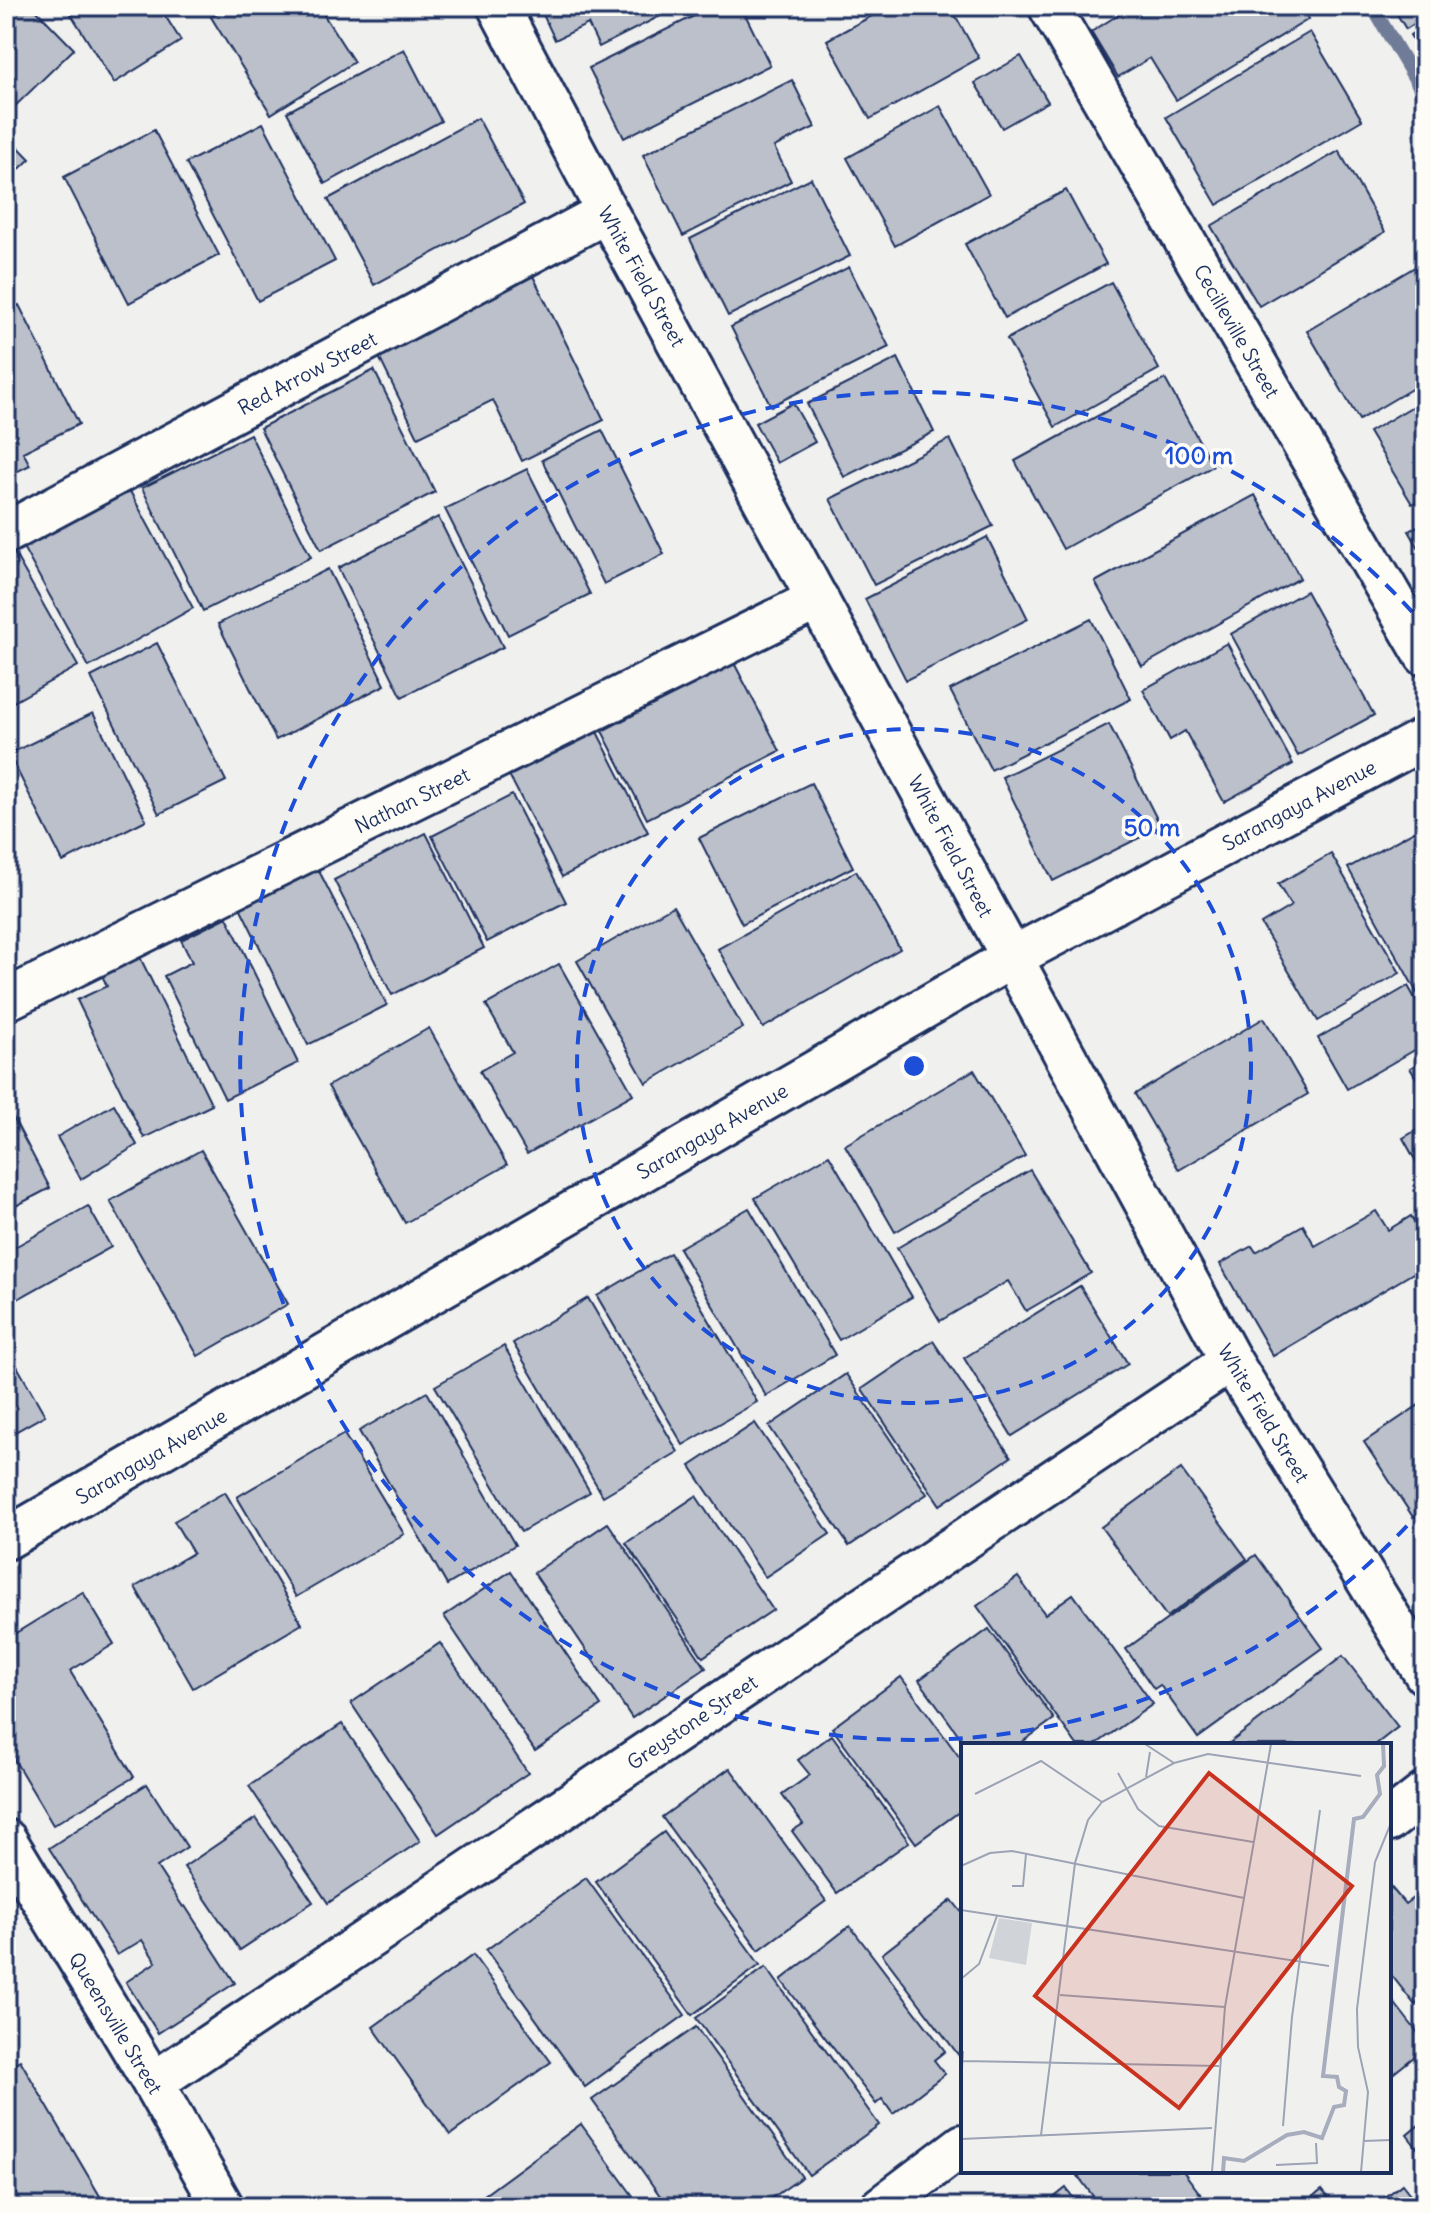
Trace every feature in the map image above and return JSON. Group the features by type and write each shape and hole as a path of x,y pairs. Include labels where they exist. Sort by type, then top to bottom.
{"street":[{"name":"White Field Street","path":"498,6 1231,1361 1425,1674"},
{"name":"Cecilleville Street","path":"1049,6 1425,655"},
{"name":"Red Arrow Street","path":"6,533 607,212"},
{"name":"Nathan Street","path":"6,1000 818,599"},
{"name":"Sarangaya Avenue","path":"6,1539 1011,958 1425,738"},
{"name":"Greystone Street","path":"153,2083 1231,1361"},
{"path":"1391,1819 1425,1793"},
{"name":"Queensville Street","path":"6,1840 153,2083 223,2207"},
{"path":"881,2207 961,2147"}],"building":[{"path":"6,6 32,6 74,49 6,115"},
{"path":"66,6 159,6 181,41 114,83"},
{"path":"229,6 318,6 354,62 271,114 211,17"},
{"path":"539,6 680,6 599,47 588,24 555,40"},
{"path":"714,6 741,6 770,65 624,138 589,68"},
{"path":"890,6 950,6 979,58 870,119 827,40"},
{"path":"1128,6 1301,6 1309,19 1176,100 1150,58 1118,77 1091,32"},
{"path":"1392,6 1425,6 1425,17 1406,29"},
{"path":"1425,25 1425,59 1410,35"},
{"path":"1310,32 1362,120 1217,205 1166,117"},
{"path":"404,49 441,121 325,184 287,112"},
{"path":"1021,56 1048,102 1002,128 975,83"},
{"path":"792,80 815,127 774,147 791,181 683,236 643,155"},
{"path":"940,106 989,194 895,246 847,158"},
{"path":"478,118 524,204 374,285 328,199"},
{"path":"263,123 335,261 258,301 186,163"},
{"path":"154,130 219,255 129,303 64,177"},
{"path":"6,134 30,159 6,182"},
{"path":"1339,151 1385,232 1259,306 1211,226"},
{"path":"811,178 850,256 728,316 690,239"},
{"path":"1066,190 1106,264 1005,318 965,244"},
{"path":"1425,261 1425,381 1359,420 1307,331"},
{"path":"849,267 889,347 771,406 731,327"},
{"path":"533,276 604,420 522,461 493,400 418,437 377,353"},
{"path":"1111,282 1159,369 1055,427 1007,339"},
{"path":"19,305 79,424 23,452 30,465 6,477 6,311"},
{"path":"898,358 934,432 844,477 807,404"},
{"path":"374,370 435,492 321,550 260,428"},
{"path":"1165,379 1213,466 1063,549 1015,461"},
{"path":"1425,399 1425,497 1412,504 1369,432"},
{"path":"793,403 815,442 777,463 755,423"},
{"path":"602,430 664,554 604,584 542,460"},
{"path":"250,434 311,557 203,611 142,488"},
{"path":"950,439 993,526 874,585 830,499"},
{"path":"527,469 590,594 508,635 445,509"},
{"path":"125,482 193,608 89,667 19,540"},
{"path":"1255,495 1300,578 1142,666 1095,582"},
{"path":"438,517 503,647 402,697 338,568"},
{"path":"1425,522 1425,559 1409,531"},
{"path":"987,537 1028,619 906,680 865,599"},
{"path":"6,543 78,666 6,706"},
{"path":"328,569 385,685 276,740 218,624"},
{"path":"1306,591 1374,715 1298,756 1231,634"},
{"path":"1091,619 1131,699 991,770 950,690"},
{"path":"157,643 226,781 159,814 91,677"},
{"path":"1227,643 1293,764 1224,802 1185,731 1170,740 1143,690"},
{"path":"734,663 780,751 647,819 602,731"},
{"path":"93,713 146,820 63,862 9,754"},
{"path":"1109,724 1161,827 1053,881 1002,777"},
{"path":"594,726 648,832 562,877 507,771"},
{"path":"811,783 853,867 742,924 699,838"},
{"path":"512,795 566,902 487,942 432,836"},
{"path":"1425,825 1425,998 1421,1000 1348,868"},
{"path":"426,833 484,948 392,995 334,880"},
{"path":"1331,854 1400,973 1318,1021 1261,924 1291,906 1278,884"},
{"path":"315,863 387,1005 308,1045 238,903"},
{"path":"856,871 900,949 763,1028 718,949"},
{"path":"673,906 743,1028 646,1083 577,961"},
{"path":"227,917 298,1063 225,1099 164,976 192,962 181,940"},
{"path":"136,949 212,1105 144,1138 77,1000 107,986 98,967"},
{"path":"559,964 633,1094 527,1154 480,1071 513,1052 486,1005"},
{"path":"1408,986 1425,1016 1425,1044 1347,1089 1318,1038"},
{"path":"1264,1018 1308,1094 1179,1170 1135,1094"},
{"path":"429,1028 507,1165 405,1223 328,1086"},
{"path":"1425,1059 1425,1093 1410,1068"},
{"path":"974,1070 1025,1156 895,1232 845,1145"},
{"path":"6,1104 50,1188 6,1211"},
{"path":"114,1104 137,1145 81,1179 57,1137"},
{"path":"1425,1125 1425,1170 1422,1172 1403,1138"},
{"path":"201,1150 288,1304 198,1356 110,1201"},
{"path":"829,1155 912,1297 839,1340 755,1198"},
{"path":"1030,1170 1091,1273 1026,1311 1008,1281 940,1321 897,1248"},
{"path":"88,1206 111,1247 7,1305 6,1252"},
{"path":"749,1208 835,1355 766,1396 679,1248"},
{"path":"1376,1211 1388,1230 1411,1216 1425,1241 1425,1266 1273,1356 1220,1264 1252,1246 1256,1252 1303,1225 1315,1246"},
{"path":"670,1253 757,1402 683,1445 597,1296"},
{"path":"1080,1286 1128,1364 1012,1436 964,1358"},
{"path":"588,1298 678,1452 603,1496 513,1343"},
{"path":"933,1341 1011,1457 940,1505 862,1389"},
{"path":"504,1346 590,1492 521,1532 435,1386"},
{"path":"6,1347 45,1415 6,1437"},
{"path":"846,1374 927,1494 849,1546 769,1426"},
{"path":"427,1392 515,1545 447,1585 359,1431"},
{"path":"1425,1401 1425,1509 1413,1517 1364,1442"},
{"path":"755,1423 830,1534 765,1577 690,1466"},
{"path":"344,1434 404,1534 296,1597 237,1497"},
{"path":"1181,1469 1247,1559 1167,1617 1101,1527"},
{"path":"225,1492 302,1624 193,1688 135,1587 193,1553 174,1521"},
{"path":"696,1496 773,1610 703,1657 626,1543"},
{"path":"608,1523 706,1668 632,1718 534,1573"},
{"path":"1256,1555 1323,1648 1198,1738 1160,1685 1154,1689 1126,1649"},
{"path":"511,1571 601,1706 535,1751 444,1616"},
{"path":"1018,1577 1045,1614 1073,1594 1153,1704 1098,1743 1076,1743 977,1606"},
{"path":"83,1592 114,1644 70,1671 134,1777 53,1825 6,1746 6,1639"},
{"path":"989,1629 1054,1719 1021,1743 965,1743 919,1680"},
{"path":"440,1643 528,1773 438,1834 351,1703"},
{"path":"1343,1656 1398,1727 1378,1743 1230,1743"},
{"path":"901,1677 961,1759 961,1810 916,1843 832,1728"},
{"path":"342,1724 420,1841 328,1903 249,1786"},
{"path":"832,1735 909,1842 837,1893 792,1831 803,1824 782,1795 810,1775 798,1760"},
{"path":"730,1768 826,1901 759,1950 662,1817"},
{"path":"147,1784 187,1847 157,1867 235,1983 158,2033 126,1982 156,1962 142,1940 117,1955 49,1848"},
{"path":"256,1818 313,1902 240,1950 184,1867"},
{"path":"664,1832 760,1965 692,2015 596,1882"},
{"path":"586,1878 685,2015 585,2087 486,1950"},
{"path":"1391,1887 1405,1904 1425,1889 1425,1997 1415,2005 1391,1975"},
{"path":"952,1900 961,1911 961,2058 882,1954"},
{"path":"850,1926 945,2051 934,2060 945,2074 893,2114 882,2099 876,2104 781,1980"},
{"path":"473,1955 551,2062 450,2135 373,2027"},
{"path":"766,1967 879,2125 809,2175 696,2018"},
{"path":"1391,1999 1425,2042 1425,2048 1391,2075"},
{"path":"696,2027 802,2177 765,2203 768,2207 668,2207 592,2100"},
{"path":"20,2060 104,2203 97,2207 6,2207 6,2068"},
{"path":"1425,2120 1425,2158 1407,2135"},
{"path":"581,2124 641,2207 491,2207 483,2196"},
{"path":"1082,2173 1184,2173 1210,2207 1101,2207 1078,2176"},
{"path":"1402,2184 1420,2207 1373,2207"},
{"path":"1066,2188 1080,2207 1042,2207"},
{"path":"1322,2190 1336,2207 1300,2207"}],"waterway":[{"path":"1372,6 1425,96"}]}
